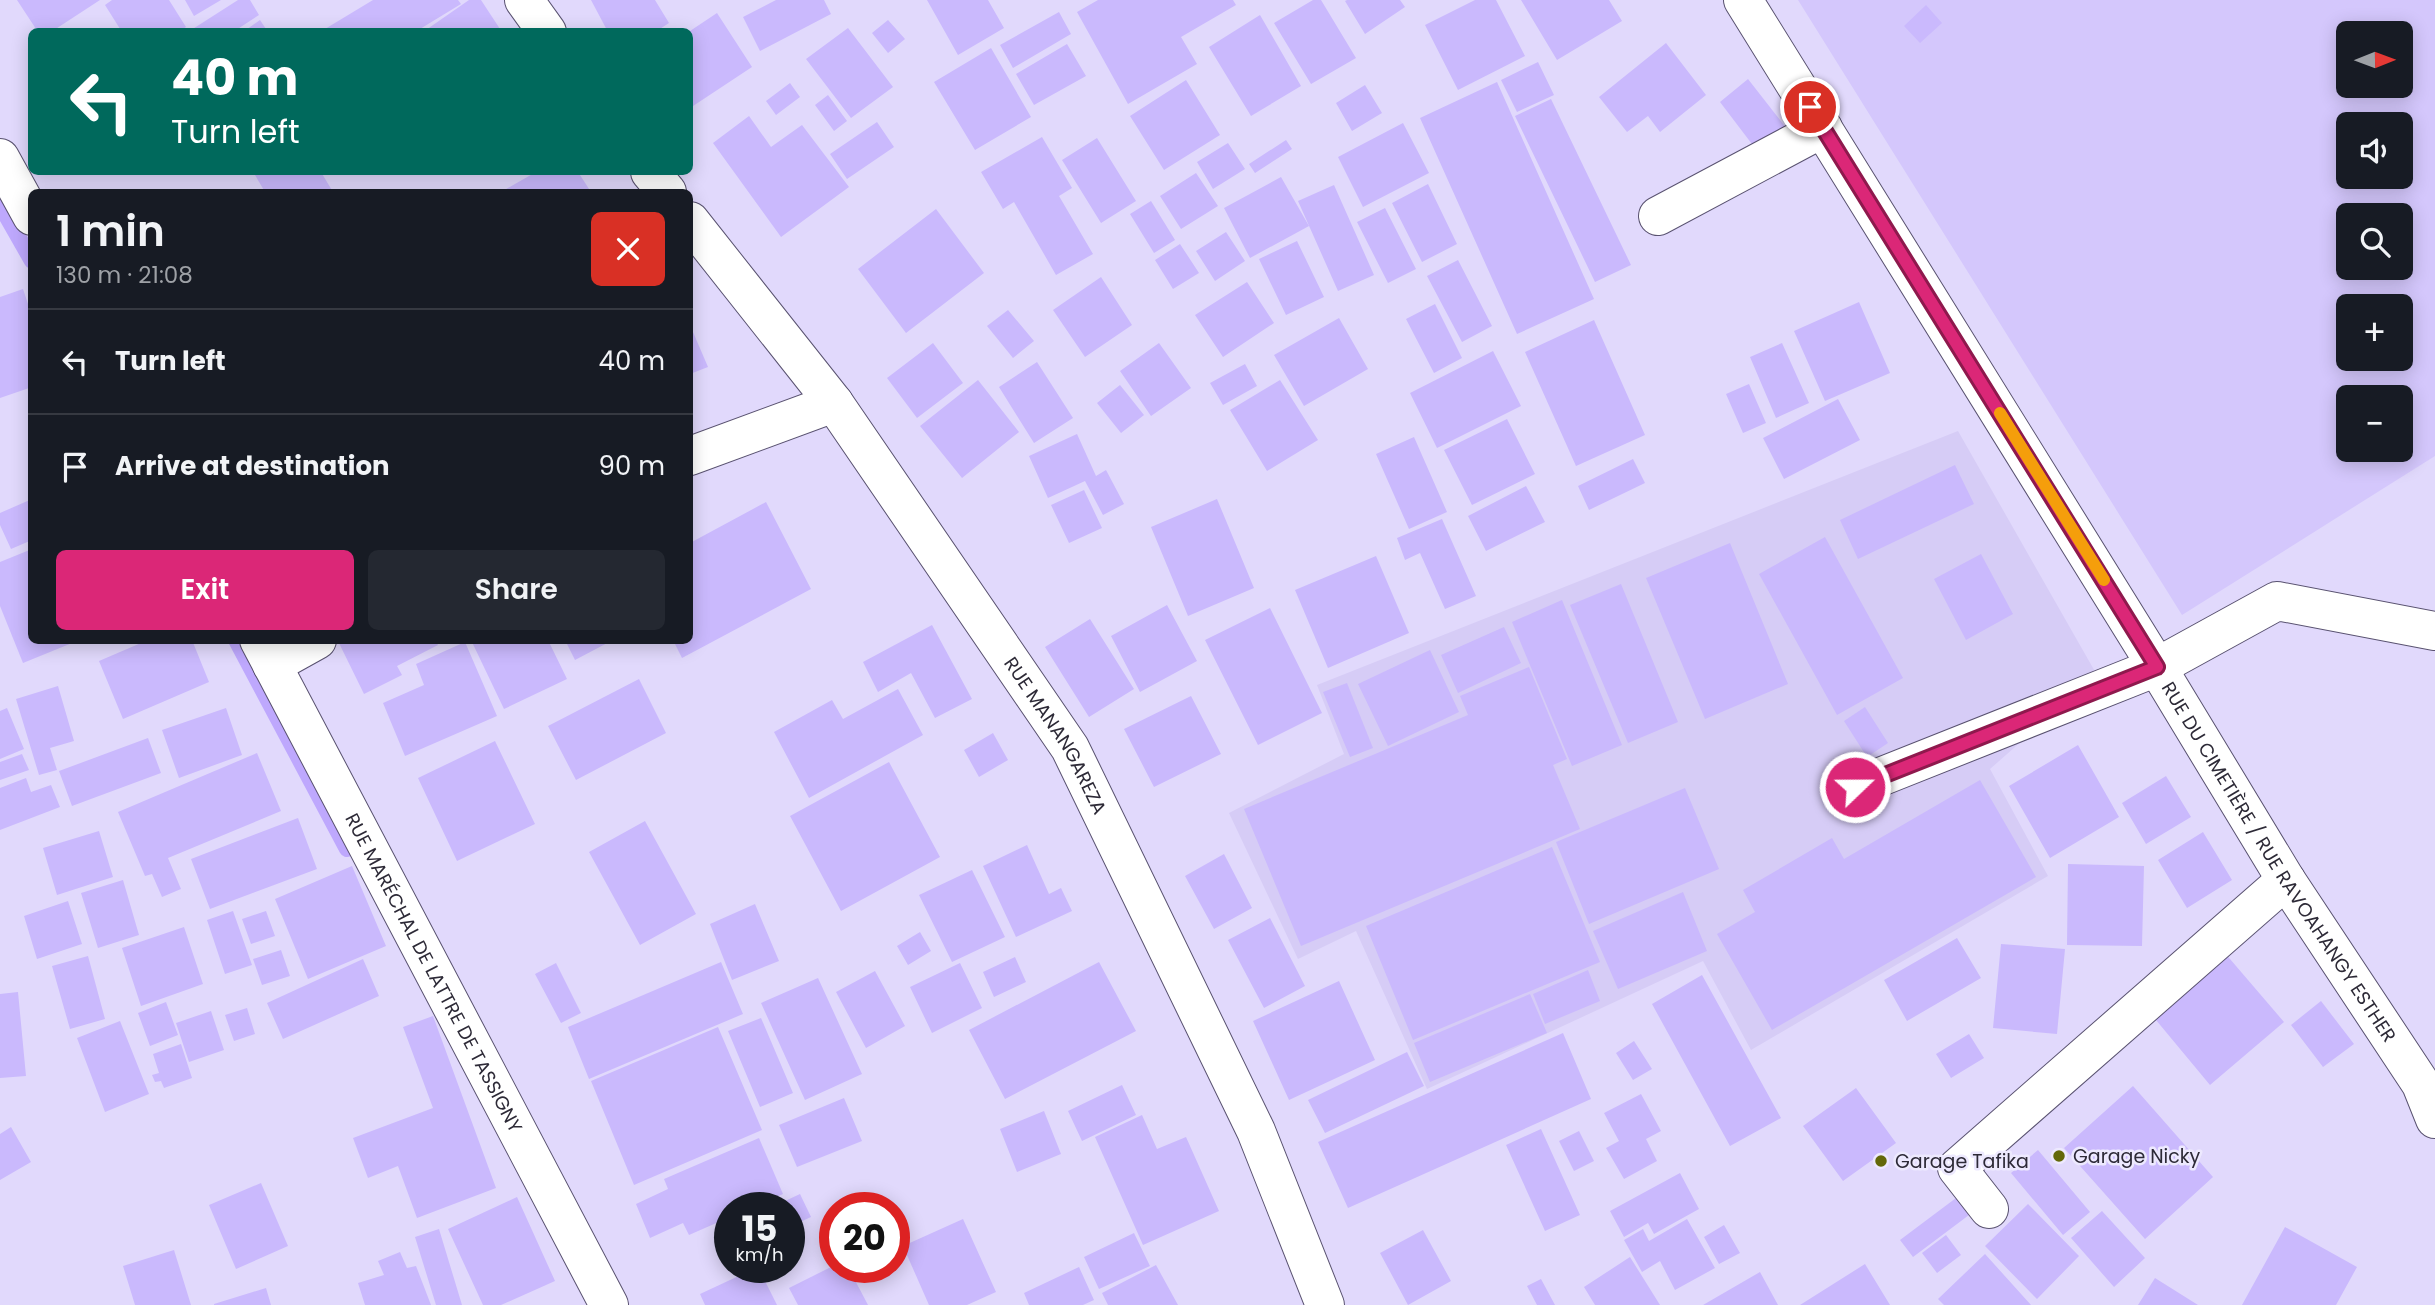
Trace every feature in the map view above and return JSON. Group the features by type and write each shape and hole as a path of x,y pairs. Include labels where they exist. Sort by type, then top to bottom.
{"street":[{"path":"524,0 544,28"},
{"name":"RUE DU CIMETIÈRE / RUE RAVOAHANGY ESTHER","path":"1743,0 2286,880 2428,1077 2435,1119"},
{"path":"1658,216 1823,128"},
{"path":"0,158 28,209"},
{"path":"653,175 664,189"},
{"name":"RUE MANANGAREZA","path":"693,225 834,403 1070,748 1256,1131 1325,1305"},
{"path":"693,455 834,403"},
{"path":"1855,787 2157,667 2277,601 2435,631"},
{"path":"266,653 301,644"},
{"name":"RUE MARÉCHAL DE LATTRE DE TASSIGNY","path":"266,653 609,1305"},
{"path":"1989,1209 1957,1168 2286,880"}],"shaded area":[{"path":"1798,0 2435,0 2435,456 2182,615"},
{"path":"1958,431 2097,675 1990,769 2048,876 1751,1050 1703,961 1427,1089 1356,931 1298,959 1229,813 1344,754 1317,685"}],"building":[{"path":"17,0 100,0 57,28 35,28"},
{"path":"112,0 169,0 186,27 119,28 105,5"},
{"path":"185,0 221,0 194,16"},
{"path":"238,0 250,0 259,15 239,28 194,28"},
{"path":"373,0 458,0 461,4 422,28 327,28"},
{"path":"469,0 481,0 499,28 429,28"},
{"path":"591,0 655,0 669,23 661,28 606,28"},
{"path":"776,0 824,0 831,14 760,51 743,17"},
{"path":"927,0 988,0 1004,28 958,55"},
{"path":"1098,0 1233,0 1236,5 1181,37 1197,64 1128,104 1077,12"},
{"path":"1313,0 1321,0 1356,58 1311,84 1274,23"},
{"path":"1400,0 1405,7 1365,34 1345,1"},
{"path":"1475,0 1496,0 1525,56 1458,90 1425,25"},
{"path":"1521,0 1609,0 1622,21 1557,60"},
{"path":"1926,5 1942,23 1920,43 1904,26"},
{"path":"1059,12 1071,34 1013,68 1000,45"},
{"path":"717,13 752,67 693,106 693,29"},
{"path":"1260,15 1301,86 1251,116 1209,47"},
{"path":"260,20 265,28 249,28"},
{"path":"888,20 905,39 888,53 872,33"},
{"path":"848,28 893,87 851,118 806,59"},
{"path":"1666,43 1706,95 1660,132 1648,116 1627,132 1599,97"},
{"path":"1067,44 1086,76 1034,105 1016,74"},
{"path":"991,48 1031,117 975,150 934,82"},
{"path":"1538,62 1554,95 1517,112 1501,80"},
{"path":"1748,79 1787,129 1758,152 1720,102"},
{"path":"1186,80 1220,135 1164,170 1130,116"},
{"path":"1497,82 1594,299 1517,334 1420,118"},
{"path":"790,83 800,97 776,115 766,101"},
{"path":"1365,85 1382,113 1352,131 1336,103"},
{"path":"828,95 847,121 834,131 815,105"},
{"path":"1551,99 1631,265 1595,282 1515,116"},
{"path":"749,116 771,147 802,125 849,187 781,237 713,143"},
{"path":"877,122 894,147 847,179 830,154"},
{"path":"1403,123 1429,173 1363,207 1338,157"},
{"path":"1042,137 1072,188 1059,196 1093,254 1056,275 1014,202 1003,209 981,172"},
{"path":"1097,138 1136,201 1101,223 1062,160"},
{"path":"1286,140 1292,149 1255,173 1249,164"},
{"path":"1228,143 1245,169 1213,189 1197,162"},
{"path":"1196,173 1218,206 1181,229 1160,196"},
{"path":"255,175 323,175 331,189 263,189"},
{"path":"531,175 580,175 589,189 506,189"},
{"path":"1281,177 1309,226 1250,258 1224,208"},
{"path":"1428,184 1457,244 1422,262 1392,203"},
{"path":"1334,185 1374,275 1338,291 1298,201"},
{"path":"1151,201 1175,240 1154,253 1130,214"},
{"path":"1385,208 1416,269 1388,283 1357,222"},
{"path":"936,209 984,273 906,333 858,269"},
{"path":"1226,232 1245,261 1215,281 1196,251"},
{"path":"1297,241 1324,297 1286,315 1259,259"},
{"path":"1180,244 1199,273 1173,289 1155,260"},
{"path":"1458,260 1492,326 1462,342 1427,276"},
{"path":"1101,277 1132,325 1085,357 1053,310"},
{"path":"1247,282 1274,323 1223,357 1195,315"},
{"path":"23,289 28,304 28,388 0,398 0,297"},
{"path":"1859,302 1890,373 1825,401 1794,331"},
{"path":"1435,304 1462,358 1434,373 1406,319"},
{"path":"1008,310 1034,341 1013,358 987,326"},
{"path":"1339,318 1368,369 1304,406 1274,355"},
{"path":"1594,320 1645,435 1576,466 1525,352"},
{"path":"693,332 708,367 693,373"},
{"path":"933,343 963,383 917,418 887,378"},
{"path":"1159,343 1191,388 1151,416 1120,371"},
{"path":"1782,343 1809,403 1776,418 1750,357"},
{"path":"1493,351 1521,406 1437,448 1410,393"},
{"path":"1037,362 1073,418 1034,443 999,387"},
{"path":"1245,364 1257,386 1223,405 1210,383"},
{"path":"978,380 1019,432 962,478 920,426"},
{"path":"1280,380 1318,440 1267,471 1230,410"},
{"path":"1749,384 1766,423 1743,433 1726,394"},
{"path":"1120,385 1144,415 1121,433 1097,403"},
{"path":"1838,399 1860,440 1784,479 1763,438"},
{"path":"1507,419 1535,474 1472,505 1444,450"},
{"path":"1077,434 1096,476 1106,470 1124,504 1103,515 1085,481 1048,498 1029,456"},
{"path":"1414,437 1447,512 1409,529 1376,454"},
{"path":"1633,459 1645,483 1589,510 1578,486"},
{"path":"1955,465 1974,504 1858,559 1840,520"},
{"path":"1526,486 1545,522 1486,551 1468,516"},
{"path":"1084,490 1102,528 1069,543 1051,505"},
{"path":"1217,499 1254,588 1188,616 1151,527"},
{"path":"28,501 28,542 11,549 0,525 0,513"},
{"path":"766,502 811,589 682,658 675,644 693,644 693,541"},
{"path":"1442,519 1476,596 1445,609 1420,553 1405,560 1397,538"},
{"path":"1825,537 1903,678 1837,715 1759,574"},
{"path":"1730,543 1788,684 1705,719 1646,578"},
{"path":"28,551 28,644 70,644 23,663 0,606 0,562"},
{"path":"1981,554 2013,614 1966,640 1934,579"},
{"path":"1376,556 1409,633 1328,668 1295,590"},
{"path":"1621,584 1678,722 1628,743 1570,605"},
{"path":"1562,600 1622,745 1572,766 1512,622"},
{"path":"1167,605 1197,661 1140,692 1111,636"},
{"path":"1270,608 1322,713 1258,745 1205,640"},
{"path":"1090,619 1134,689 1089,717 1045,647"},
{"path":"932,625 972,699 935,718 911,673 878,692 863,662"},
{"path":"1504,627 1521,663 1458,693 1441,655"},
{"path":"139,644 194,644 209,682 123,719 99,661"},
{"path":"339,644 437,644 397,666 402,675 364,694"},
{"path":"466,644 497,716 405,756 383,703 424,685 416,664"},
{"path":"473,644 550,644 567,679 504,709"},
{"path":"567,644 605,644 575,660"},
{"path":"1430,650 1459,712 1388,746 1358,684"},
{"path":"1529,667 1567,759 1553,765 1580,829 1301,946 1244,809 1468,715 1460,696"},
{"path":"639,679 666,733 576,780 548,726"},
{"path":"1347,683 1373,748 1350,757 1323,692"},
{"path":"58,686 74,741 50,748 57,770 39,775 16,699"},
{"path":"898,689 923,735 809,798 774,732 832,700 843,719"},
{"path":"1191,696 1221,754 1154,787 1124,729"},
{"path":"1865,707 1888,743 1867,757 1844,721"},
{"path":"7,708 24,749 0,759 0,711"},
{"path":"226,708 242,755 179,778 162,730"},
{"path":"993,733 1008,760 979,777 964,750"},
{"path":"148,738 161,773 72,806 59,771"},
{"path":"495,741 535,824 457,861 418,778"},
{"path":"2078,745 2119,817 2050,858 2009,786"},
{"path":"257,753 281,811 168,858 181,889 162,897 152,874 145,876 118,812"},
{"path":"22,754 29,770 0,780 0,762"},
{"path":"889,762 940,857 841,911 790,816"},
{"path":"2166,776 2191,817 2146,844 2122,803"},
{"path":"26,778 31,792 51,785 60,807 0,830 0,788"},
{"path":"1980,780 2036,877 1772,1030 1717,934 1755,912 1743,890 1832,838 1844,859"},
{"path":"1685,788 1719,869 1589,924 1556,842"},
{"path":"298,818 317,869 210,909 191,859"},
{"path":"645,821 696,914 640,945 589,852"},
{"path":"99,831 113,877 57,895 43,848"},
{"path":"2203,832 2232,880 2187,908 2158,860"},
{"path":"1027,845 1049,894 1061,888 1072,911 1016,937 983,866"},
{"path":"1552,847 1600,962 1413,1040 1366,926"},
{"path":"1224,854 1252,908 1214,929 1185,876"},
{"path":"2068,864 2144,866 2142,946 2067,945"},
{"path":"352,866 386,946 308,979 275,899"},
{"path":"972,870 1005,937 952,962 919,895"},
{"path":"123,880 139,935 98,948 81,893"},
{"path":"1683,892 1707,951 1618,989 1593,931"},
{"path":"68,901 82,944 37,959 24,916"},
{"path":"755,904 779,961 732,980 710,924"},
{"path":"233,911 252,965 225,974 207,920"},
{"path":"266,911 275,936 251,944 242,919"},
{"path":"1270,918 1305,986 1264,1008 1228,940"},
{"path":"184,927 203,984 141,1006 122,948"},
{"path":"920,932 931,951 908,965 897,946"},
{"path":"1957,938 1981,978 1907,1021 1884,980"},
{"path":"2001,944 2065,949 2057,1034 1993,1028"},
{"path":"281,950 290,976 262,985 253,959"},
{"path":"2224,952 2284,1022 2210,1085 2151,1014"},
{"path":"88,956 105,1019 70,1029 52,966"},
{"path":"1015,957 1026,982 994,997 983,972"},
{"path":"363,959 379,996 283,1039 267,1003"},
{"path":"721,962 743,1014 589,1079 568,1027"},
{"path":"1099,962 1136,1031 1005,1099 969,1030"},
{"path":"556,963 581,1013 561,1023 535,974"},
{"path":"960,963 982,1008 932,1033 910,987"},
{"path":"1588,970 1600,1001 1545,1024 1533,994"},
{"path":"875,971 905,1026 866,1048 836,992"},
{"path":"1702,975 1781,1118 1730,1146 1652,1004"},
{"path":"818,978 862,1074 805,1100 761,1003"},
{"path":"1339,981 1375,1060 1289,1100 1253,1021"},
{"path":"18,992 26,1076 0,1078 0,994"},
{"path":"1530,994 1547,1033 1430,1082 1414,1043"},
{"path":"2321,1001 2354,1044 2323,1067 2291,1025"},
{"path":"166,1002 178,1035 150,1046 138,1013"},
{"path":"247,1008 255,1034 234,1041 225,1015"},
{"path":"211,1011 224,1050 189,1062 176,1023"},
{"path":"433,1016 496,1188 417,1218 398,1166 368,1178 353,1138 433,1108 403,1027"},
{"path":"761,1018 793,1093 760,1107 728,1031"},
{"path":"120,1021 149,1094 105,1112 77,1038"},
{"path":"718,1027 762,1130 634,1185 591,1081"},
{"path":"1563,1033 1591,1099 1348,1208 1318,1142"},
{"path":"1969,1034 1984,1058 1951,1078 1936,1054"},
{"path":"1634,1041 1652,1069 1633,1080 1616,1053"},
{"path":"181,1044 192,1078 164,1088 161,1081 155,1082 152,1075 159,1073 153,1054"},
{"path":"1407,1052 1424,1086 1325,1133 1308,1100"},
{"path":"1122,1085 1136,1115 1082,1141 1068,1111"},
{"path":"2133,1086 2213,1177 2145,1239 2064,1148"},
{"path":"1856,1088 1896,1143 1843,1181 1803,1126"},
{"path":"1641,1094 1661,1131 1646,1139 1657,1161 1624,1179 1606,1148 1619,1141 1604,1113"},
{"path":"844,1098 862,1141 797,1167 779,1125"},
{"path":"1044,1111 1061,1154 1017,1172 1000,1129"},
{"path":"1142,1115 1157,1149 1186,1137 1219,1211 1143,1245 1095,1137"},
{"path":"11,1127 31,1162 0,1180 0,1134"},
{"path":"1541,1129 1580,1215 1545,1231 1506,1145"},
{"path":"1579,1131 1594,1161 1574,1171 1559,1141"},
{"path":"759,1138 782,1192 714,1192 714,1224 689,1235 683,1223 650,1238 636,1204 668,1189 664,1179"},
{"path":"2038,1150 2090,1212 2063,1235 2011,1173"},
{"path":"1680,1173 1699,1209 1654,1234 1648,1223 1624,1237 1610,1211"},
{"path":"261,1183 288,1246 236,1269 209,1205"},
{"path":"1960,1195 1973,1212 1913,1257 1900,1240"},
{"path":"517,1197 555,1281 501,1305 483,1305 448,1229"},
{"path":"805,1204 811,1217 805,1220"},
{"path":"2028,1204 2079,1256 2037,1299 1985,1246"},
{"path":"2102,1211 2145,1258 2114,1287 2071,1238"},
{"path":"963,1219 996,1292 967,1305 929,1305 910,1262 910,1243"},
{"path":"1687,1219 1715,1268 1675,1290 1660,1261 1642,1272 1624,1240 1643,1229 1649,1241"},
{"path":"1724,1225 1740,1253 1719,1264 1704,1237"},
{"path":"2285,1227 2357,1267 2336,1305 2242,1305"},
{"path":"439,1229 462,1305 436,1305 415,1237"},
{"path":"1423,1230 1451,1281 1408,1305 1380,1253"},
{"path":"1134,1233 1150,1266 1099,1289 1084,1257"},
{"path":"1946,1235 1961,1255 1937,1273 1922,1253"},
{"path":"174,1250 191,1305 135,1305 123,1266"},
{"path":"400,1252 407,1268 416,1266 431,1305 365,1305 358,1283 384,1275 378,1261"},
{"path":"1985,1254 2031,1305 1944,1305 1938,1299"},
{"path":"1630,1257 1660,1305 1595,1305 1584,1287"},
{"path":"1865,1264 1890,1305 1800,1305"},
{"path":"1156,1265 1178,1305 1108,1305 1102,1293"},
{"path":"1079,1267 1094,1300 1083,1305 1029,1305 1024,1293"},
{"path":"1760,1272 1778,1305 1703,1305"},
{"path":"819,1273 819,1283 856,1283 868,1305 798,1305 789,1288 805,1283 805,1280"},
{"path":"2155,1278 2198,1305 2138,1305"},
{"path":"1541,1279 1555,1305 1537,1305 1527,1286"},
{"path":"724,1283 766,1283 777,1305 705,1305 700,1294"},
{"path":"266,1288 271,1305 214,1305 214,1304"}],"waterway":[{"path":"0,205 28,254"},
{"path":"238,644 347,849"}],"slow traffic":[{"path":"2000,413 2104,580"}],"place":[{"name":"Garage Nicky","path":"2059,1156"},
{"name":"Garage Tafika","path":"1881,1161"}],"route":[{"path":"1810,107 2157,667 1855,787"}]}
